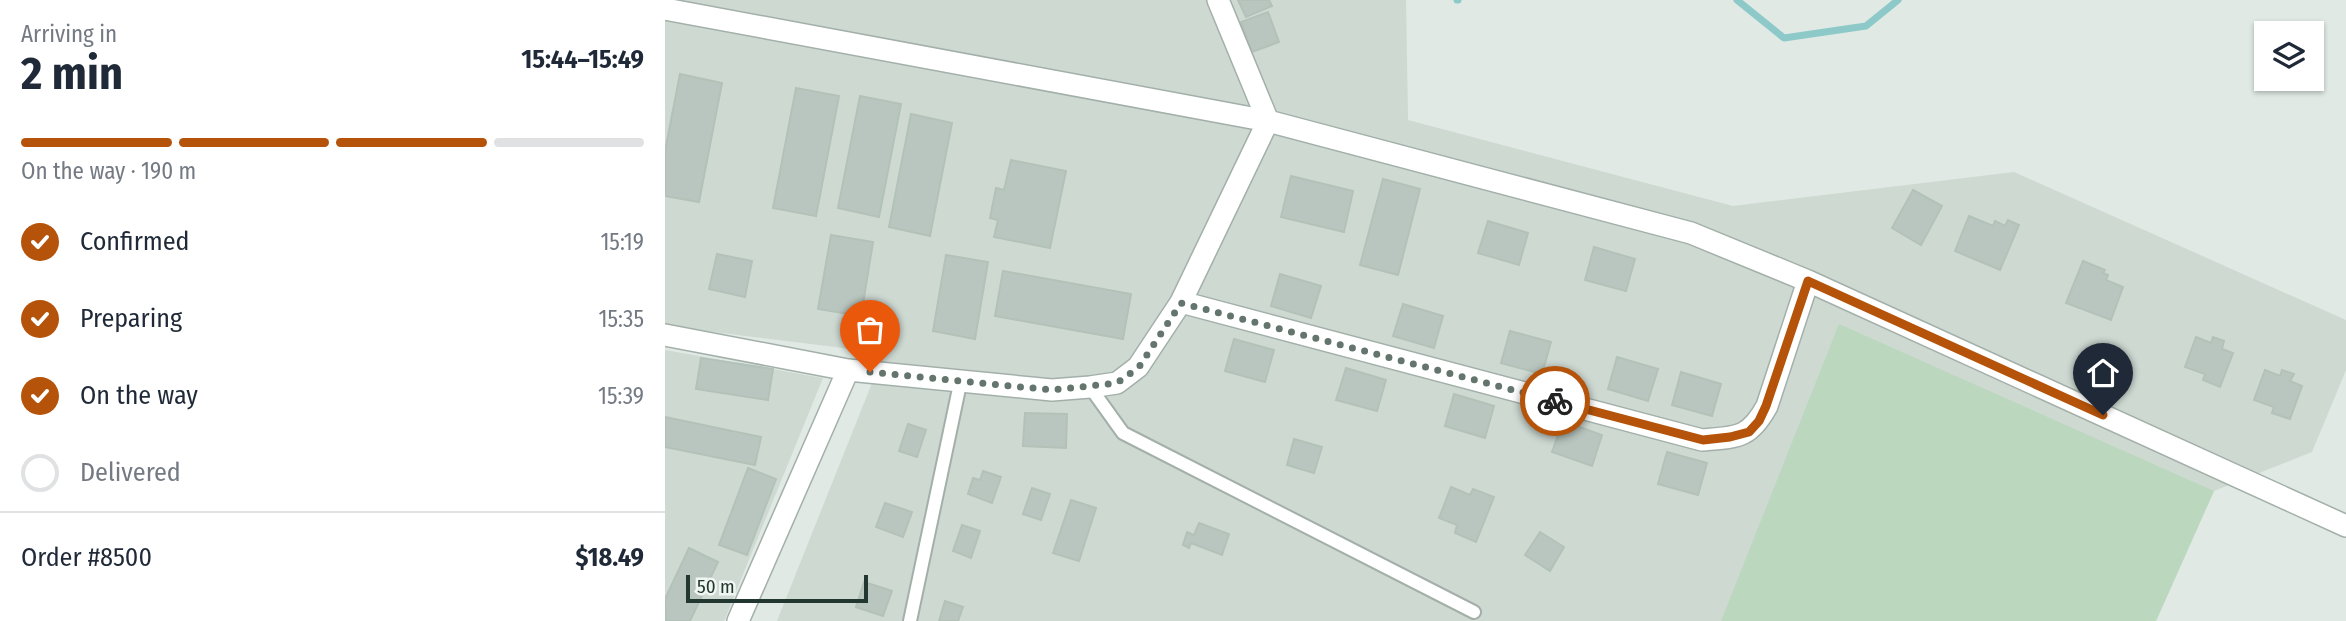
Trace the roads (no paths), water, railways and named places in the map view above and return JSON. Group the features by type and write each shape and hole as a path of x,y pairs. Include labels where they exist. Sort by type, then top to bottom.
{"street":[{"path":"665,335 848,370 1052,390 1117,383 1139,367 1181,303 1268,121 1218,0"},
{"path":"665,9 1268,121 1691,233 1808,281 2346,526"},
{"path":"1181,303 1703,440 1749,432 1759,421 1808,281"},
{"path":"738,621 848,370"}],"lane":[{"path":"909,621 961,379"},
{"path":"1090,387 1123,433 1474,612"}],"waterway":[{"path":"1737,0 1784,38 1866,26 1898,0"}]}
